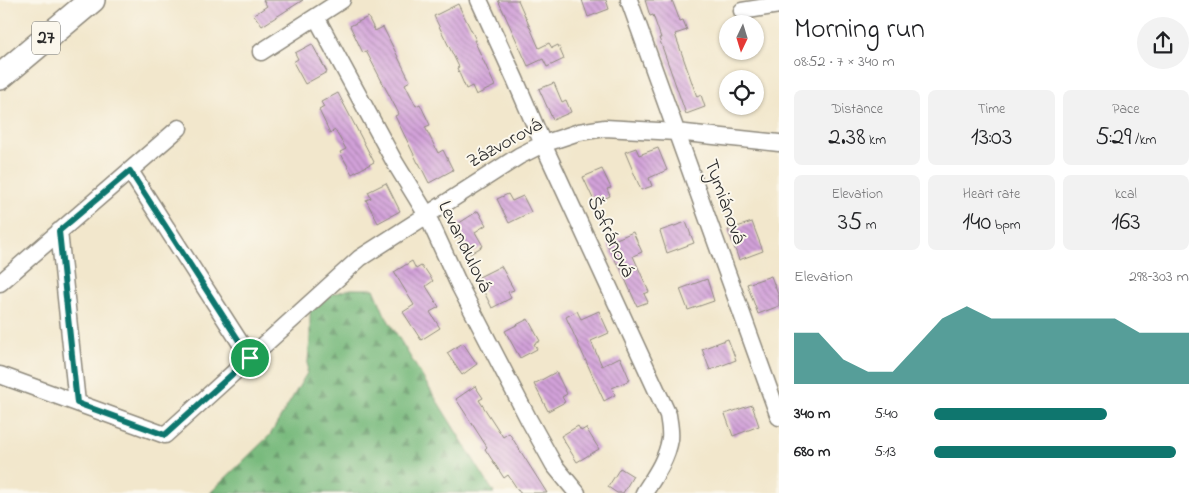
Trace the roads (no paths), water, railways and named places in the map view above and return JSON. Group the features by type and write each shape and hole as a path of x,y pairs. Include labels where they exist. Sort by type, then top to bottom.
{"main road":[{"name":"27","path":"0,77 92,0"}],"street":[{"path":"260,52 342,0"},
{"name":"Šafránová","path":"479,0 668,415 670,437 666,454 655,477 644,493"},
{"name":"Tymiánová","path":"629,0 779,417"},
{"path":"742,11 779,5"},
{"name":"Levandulová","path":"316,17 394,161 427,215 460,287 554,466 577,493"},
{"path":"0,283 179,128"},
{"name":"Zázvorová","path":"77,403 165,435 360,258 519,156 543,144 579,132 605,128 676,132 779,143"},
{"path":"130,171 250,358"},
{"path":"0,375 77,403 59,231"}]}
